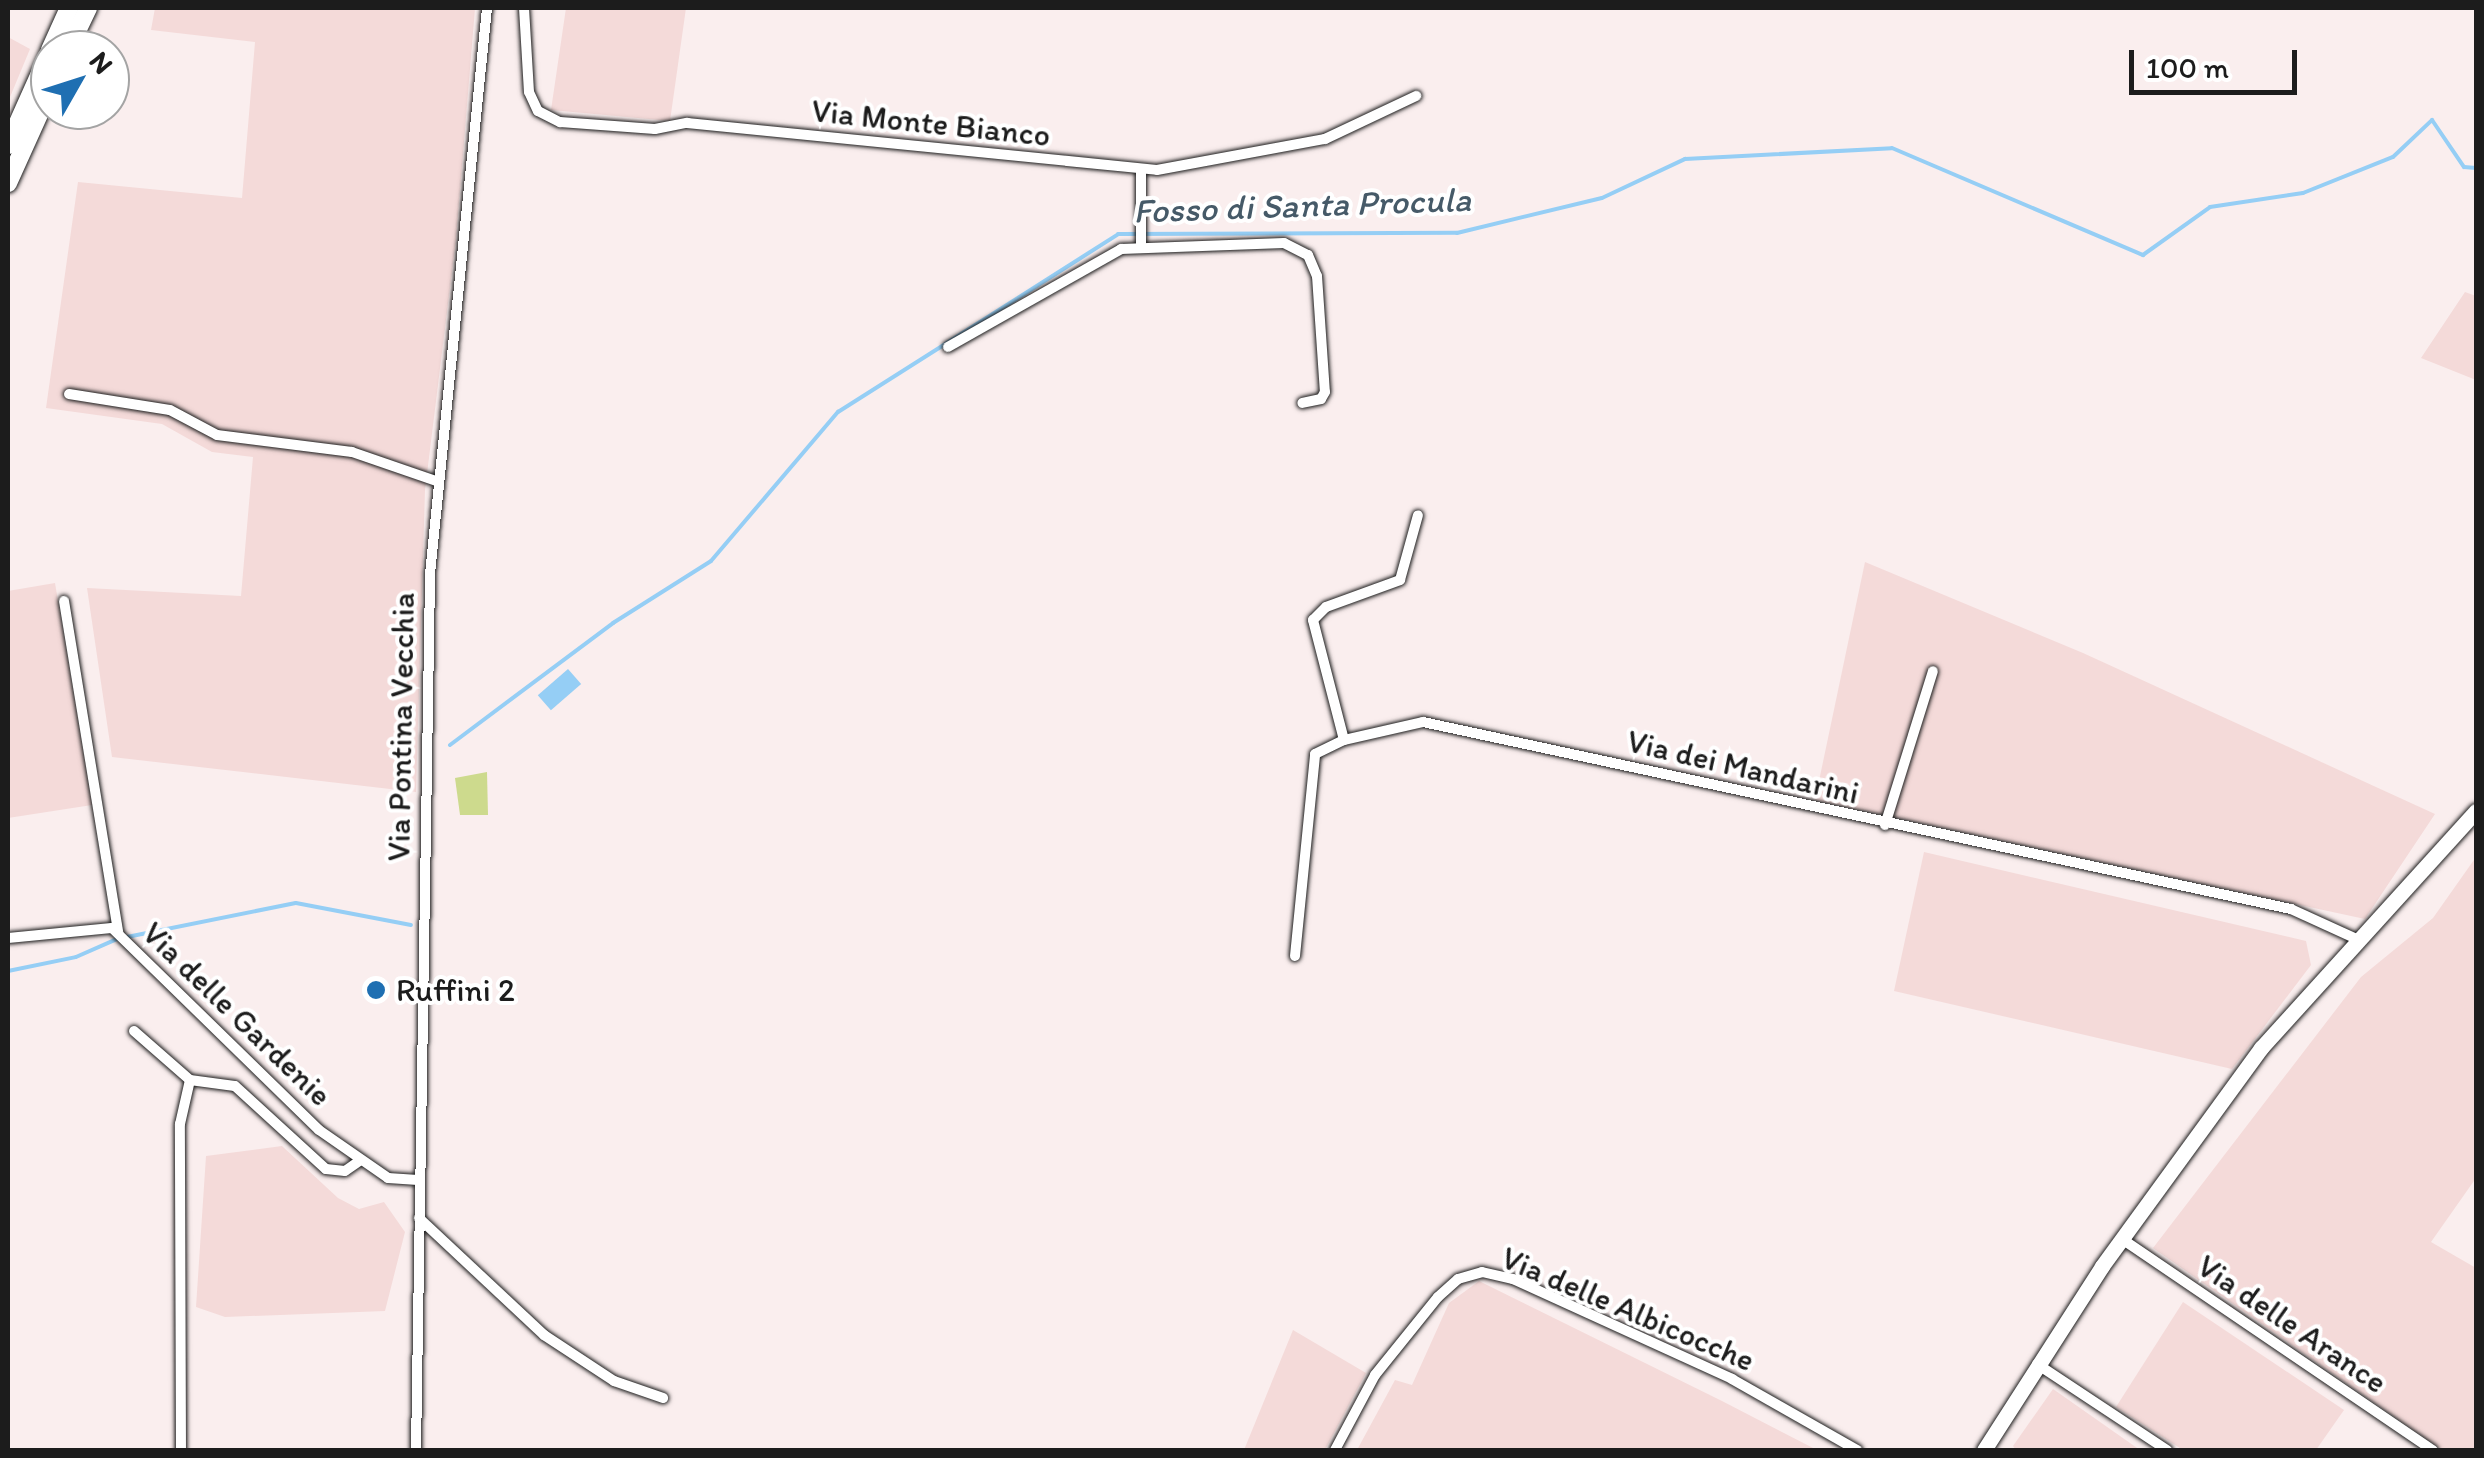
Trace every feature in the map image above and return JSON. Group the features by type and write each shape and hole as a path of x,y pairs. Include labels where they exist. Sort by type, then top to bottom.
{"highway":[{"path":"8,146 30,96"},
{"path":"8,183 32,130"}],"main road":[{"path":"1984,1450 2122,1239 2261,1048 2476,811"}],"street":[{"name":"Via Pontina Vecchia","path":"416,1450 418,1180 436,481 487,8"},
{"name":"Via Monte Bianco","path":"524,8 528,92 538,111 556,121 650,129 687,123 1141,170 1326,139 1416,96"},
{"path":"1141,170 1142,244"},
{"path":"948,347 1084,265 1142,244 1280,242 1306,252 1318,276 1324,392 1321,400 1302,403"},
{"path":"68,394 164,408 217,435 342,450 436,481"},
{"path":"1294,956 1314,757 1344,740 1313,620 1326,608 1400,580 1418,515"},
{"path":"64,601 118,932"},
{"path":"1884,825 1933,671"},
{"name":"Via dei Mandarini","path":"1344,740 1408,724 1443,724 1884,825 2292,909 2358,940"},
{"name":"Via delle Gardenie","path":"8,938 86,926 118,932 300,1113 395,1181 418,1180"},
{"path":"134,1031 190,1080 235,1086 326,1169 345,1171 361,1160"},
{"path":"181,1450 180,1144 190,1080"},
{"path":"419,1218 544,1334 614,1381 663,1398"},
{"name":"Via delle Arance","path":"2122,1239 2433,1450"},
{"name":"Via delle Albicocche","path":"1335,1450 1375,1375 1438,1297 1458,1279 1482,1272 1513,1279 1732,1378 1857,1450"},
{"path":"2037,1364 2167,1450"}],"shaded area":[{"path":"155,8 475,8 456,239 425,490 416,792 112,757 87,588 241,596 253,457 212,452 162,424 46,408 78,182 242,198 255,42 151,30"},
{"path":"566,8 686,8 670,121 551,110"},
{"path":"8,37 30,49 8,102"},
{"path":"2465,292 2476,296 2476,380 2421,358"},
{"path":"1865,562 2083,653 2435,814 2365,919 1815,800"},
{"path":"55,583 92,805 8,818 8,591"},
{"path":"1924,852 2306,941 2311,965 2232,1069 1894,991"},
{"path":"2476,857 2476,1178 2431,1242 2476,1268 2476,1450 2442,1450 2153,1248 2361,977 2433,918"},
{"path":"282,1146 338,1198 359,1209 384,1202 405,1232 385,1311 225,1317 196,1307 206,1156"},
{"path":"1479,1281 1817,1450 1357,1450 1395,1380 1412,1385 1449,1303"},
{"path":"2183,1302 2344,1410 2316,1450 2183,1450 2116,1407"},
{"path":"1293,1330 1366,1373 1325,1450 1244,1450"},
{"path":"2053,1389 2140,1450 2016,1450 2013,1446"}],"green space":[{"path":"487,772 488,815 460,815 455,778"}],"water":[{"path":"568,669 581,684 551,710 538,695"}],"waterway":[{"name":"Fosso di Santa Procula","path":"450,745 613,623 711,561 838,412 1118,234 1457,233 1602,198 1685,159 1892,148 2143,255 2210,207 2303,193 2393,157 2432,120 2464,167 2476,168"},
{"name":"Fosso di Santa Procula","path":"127,937 296,903 411,925"},
{"name":"Fosso di Santa Procula","path":"8,971 76,957 117,939"}],"place":[{"name":"Ruffini 2","path":"376,990"}]}
